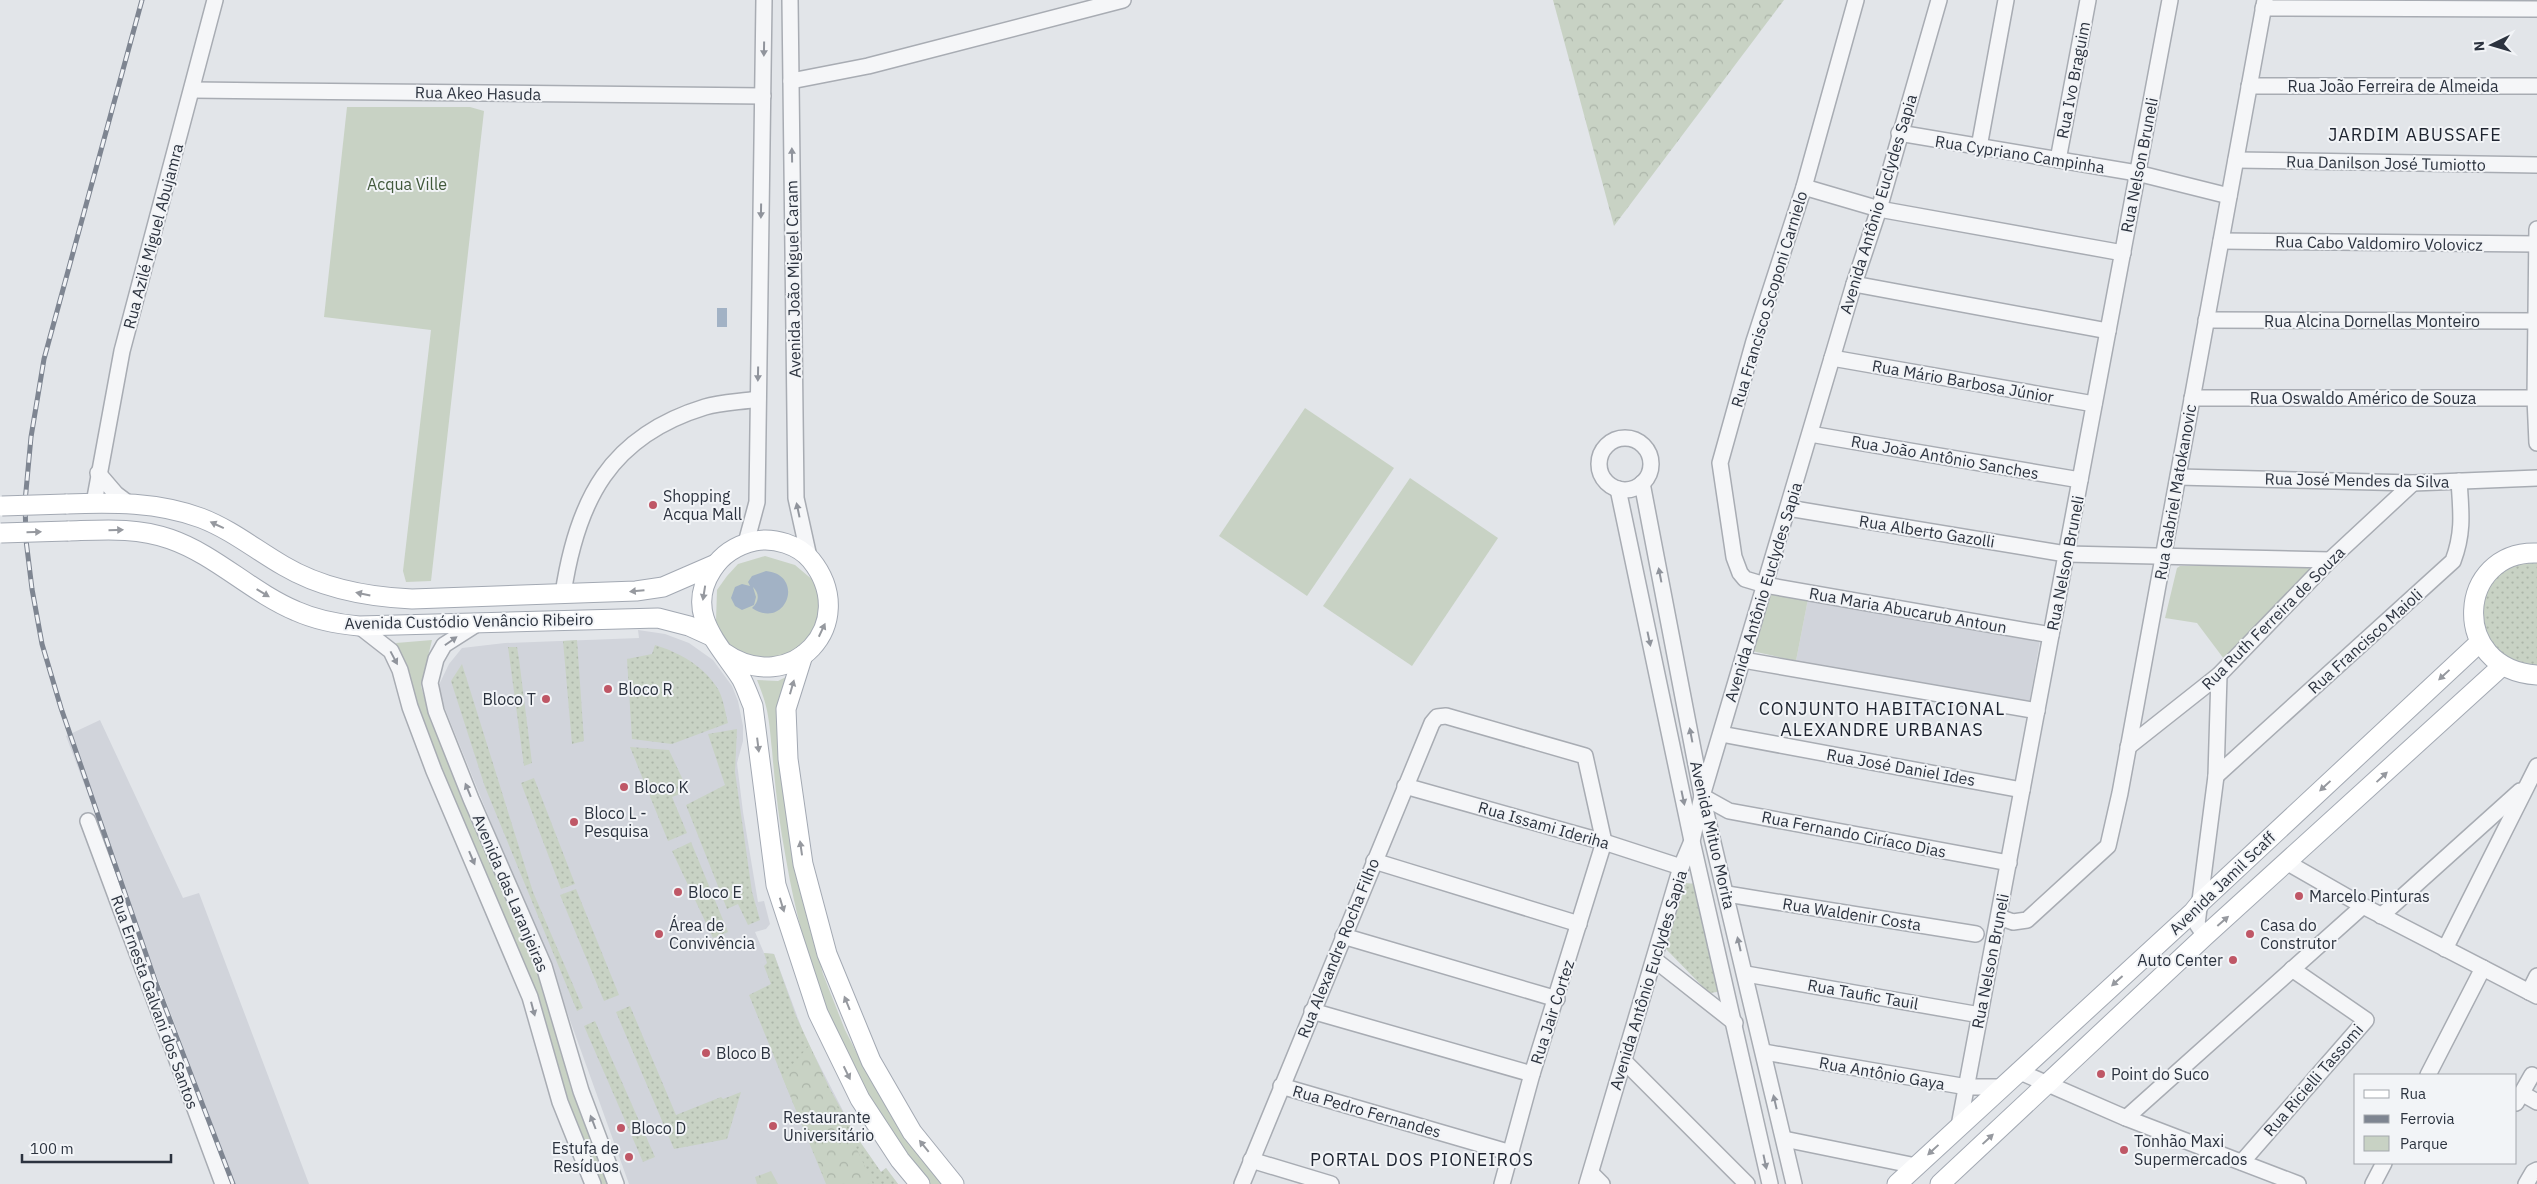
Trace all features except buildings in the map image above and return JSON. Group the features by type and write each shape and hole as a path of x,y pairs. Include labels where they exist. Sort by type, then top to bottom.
{"main road":[{"name":"Avenida Custódio Venâncio Ribeiro","path":"1,506 94,502 128,503 180,511 202,518 241,537 301,574 331,587 366,595 412,599 636,591 656,588 678,581 716,564"},
{"name":"Avenida Custódio Venâncio Ribeiro","path":"1,534 128,529 172,540 200,553 296,612 331,623 359,626 658,618 689,626 711,636"},
{"path":"723,652 735,660 762,668 790,663 803,655 821,634 829,608 827,589 820,572 809,557 791,546 772,541 746,543 724,556 716,564 705,583 702,604 706,626 711,636 742,681 753,706 776,885 818,1013 860,1099 900,1160 920,1184"},
{"path":"2537,552 2511,556 2496,565 2484,577 2477,592 2473,609 2474,626 2480,642 2489,656 2502,666 2521,674 2537,675"},
{"name":"Avenida Jamil Scaff","path":"1897,1184 2193,912 2201,902 2480,642"},
{"path":"803,655 786,709 788,759 803,864 827,954 871,1061 912,1132 954,1184"},
{"name":"Avenida Jamil Scaff","path":"1940,1184 2205,936 2288,863 2502,666"}],"street":[{"name":"Rua Azilé Miguel Abujamra","path":"94,502 122,351 193,90 215,0"},
{"name":"Avenida João Miguel Caram","path":"746,543 757,502 764,0"},
{"name":"Avenida João Miguel Caram","path":"790,0 796,498 809,557"},
{"path":"791,81 868,66 1123,0"},
{"name":"Rua Francisco Scoponi Carnielo","path":"1765,586 1745,579 1734,557 1720,464 1754,341 1804,187 1856,0"},
{"name":"Avenida Antônio Euclydes Sapia","path":"1589,1178 1681,867 1692,841 1702,796 1854,284 1879,209 1899,133 1939,0"},
{"path":"1979,147 2006,0"},
{"name":"Rua Ivo Braguim","path":"2058,160 2088,0"},
{"name":"Rua Nelson Bruneli","path":"1959,1126 2170,0"},
{"path":"2264,4 2537,9"},
{"name":"Rua Gabriel Matokanovic","path":"1998,917 2013,922 2027,920 2108,846 2128,747 2264,4"},
{"name":"Rua João Ferreira de Almeida","path":"2249,86 2537,86"},
{"name":"Rua Akeo Hasuda","path":"193,90 763,96"},
{"name":"Rua Cypriano Campinha","path":"1899,133 2138,173 2229,196"},
{"name":"Rua Danilson José Tumiotto","path":"2236,160 2537,165"},
{"path":"1804,187 1879,209 2123,252"},
{"path":"2537,229 2534,398 2537,444"},
{"name":"Rua Cabo Valdomiro Volovicz","path":"2221,241 2537,244"},
{"path":"1854,284 2108,331"},
{"name":"Rua Alcina Dornellas Monteiro","path":"2206,320 2536,321"},
{"name":"Rua Mário Barbosa Júnior","path":"1832,358 2094,404"},
{"name":"Rua Oswaldo Américo de Souza","path":"2192,398 2534,398"},
{"path":"563,594 571,550 593,493 605,472 629,447 656,426 680,416 707,407 758,399"},
{"name":"Rua João Antônio Sanches","path":"1810,434 2080,480"},
{"path":"1621,438 1630,438 1642,444 1650,456 1650,473 1642,483 1630,490 1618,489 1606,482 1600,472 1599,458 1608,443 1621,438"},
{"path":"98,473 116,494 128,503"},
{"name":"Rua José Mendes da Silva","path":"2178,477 2413,483 2537,478"},
{"name":"Rua Francisco Maioli","path":"2216,776 2453,561 2460,542 2462,525 2459,481"},
{"name":"Avenida Mituo Morita","path":"1642,483 1702,796 1746,974 1794,1184"},
{"name":"Rua Ruth Ferreira de Souza","path":"2128,747 2219,675 2330,560 2413,483"},
{"name":"Avenida Mituo Morita","path":"1618,489 1692,841 1735,1022 1770,1184"},
{"name":"Rua Alberto Gazolli","path":"1788,508 2066,554 2330,560"},
{"name":"Rua Maria Abucarub Antoun","path":"1765,586 2051,635"},
{"name":"Avenida das Laranjeiras","path":"481,622 444,645 436,659 430,682 436,711 471,799 544,966 581,1091 616,1184"},
{"name":"Avenida das Laranjeiras","path":"359,626 391,651 400,670 410,707 434,771 530,997 560,1102 593,1184"},
{"path":"1743,660 2037,711"},
{"path":"2205,936 2197,924 2216,776 2219,675"},
{"name":"Rua Alexandre Rocha Filho","path":"1242,1184 1432,723 1440,716 1450,716 1585,756 1604,842"},
{"name":"Rua José Daniel Ides","path":"1721,734 2022,790"},
{"path":"2445,949 2537,766"},
{"path":"2381,916 2526,785"},
{"name":"Rua Issami Ideriha","path":"1405,786 1604,842 1681,867"},
{"name":"Rua Fernando Ciríaco Dias","path":"1702,796 1729,811 2008,863"},
{"name":"Rua Ernesta Galvani dos Santos","path":"88,821 223,1184"},
{"name":"Rua Jair Cortez","path":"1502,1184 1532,1074 1604,842"},
{"path":"1374,861 1579,924"},
{"path":"2288,863 2381,916 2533,994 2537,976"},
{"name":"Rua Waldenir Costa","path":"1727,894 1976,934"},
{"path":"2126,1118 2363,906"},
{"path":"1343,936 1557,998"},
{"path":"1655,960 1735,1022"},
{"path":"2429,1074 2483,968"},
{"name":"Rua Ricielli Tassomi","path":"2242,1162 2366,1020 2292,969"},
{"name":"Rua Taufic Tauil","path":"1746,974 1980,1015"},
{"path":"1312,1011 1532,1074"},
{"name":"Rua Antônio Gaya","path":"1764,1052 1967,1087 2001,1087"},
{"path":"1624,1061 1747,1184"},
{"path":"2018,1071 2126,1118 2298,1184"},
{"path":"2532,1075 2519,1099 2537,1102"},
{"name":"Rua Pedro Fernandes","path":"1281,1086 1511,1153"},
{"path":"1784,1138 1916,1166"},
{"path":"1251,1160 1326,1183"},
{"path":"2373,1184 2383,1164"},
{"path":"2526,1184 2533,1172 2537,1170"},
{"path":"1589,1178 1602,1184"}],"shaded area":[{"path":"1808,599 2040,640 2029,705 1796,661"},
{"path":"638,630 665,634 689,643 713,660 732,686 738,701 743,726 743,741 737,763 743,812 758,902 764,901 770,924 766,929 755,932 764,953 774,954 805,1037 856,1136 881,1172 886,1168 898,1184 629,1184 562,998 437,689 449,664 462,648 505,643 639,638"},
{"path":"100,720 183,898 199,893 309,1184 235,1184 66,736"}],"green space":[{"path":"1553,0 1784,0 1614,226"},
{"name":"Acqua Ville","path":"347,107 470,107 484,111 431,581 406,582 403,571 431,330 324,317"},
{"path":"1305,408 1394,468 1307,596 1219,536"},
{"path":"1410,478 1498,538 1412,666 1323,606"},
{"path":"765,556 795,565 814,581 818,590 820,619 796,656 756,660 727,644 720,634 716,621 717,590 738,564"},
{"path":"2537,559 2537,669 2509,664 2487,643 2479,614 2486,587 2504,567"},
{"path":"2180,566 2303,566 2313,570 2224,659 2197,623 2165,618 2177,568"},
{"path":"1767,591 1808,599 1796,661 1752,651"},
{"path":"432,640 421,686 431,722 538,970 571,1088 610,1184 597,1184 411,697 396,643"},
{"path":"577,640 584,741 572,744 563,641"},
{"path":"655,645 689,660 710,678 724,704 728,723 672,744 632,739 627,659 652,654"},
{"path":"508,647 517,647 519,659 532,763 524,766"},
{"path":"462,664 533,892 583,1008 577,1011 485,787 451,681"},
{"path":"788,676 800,889 823,974 845,1030 898,1128 942,1184 928,1184 867,1097 835,1030 814,974 791,888 781,832 768,715 757,680 778,681"},
{"path":"737,729 735,772 752,892 760,920 748,925 738,904 727,909 686,805 725,785 708,734"},
{"path":"630,747 669,750 688,791 672,797 687,833 668,841"},
{"path":"534,778 575,884 561,889 521,783"},
{"path":"691,842 728,932 713,938 672,851"},
{"path":"1686,883 1696,884 1719,986 1717,992 1709,993 1664,947"},
{"path":"576,889 619,995 604,1001 560,895"},
{"path":"764,953 774,954 796,1016 830,1089 856,1136 881,1172 886,1168 898,1184 826,1184 749,995 771,984 764,966 767,963"},
{"path":"630,1006 676,1115 721,1097 723,1099 741,1092 727,1139 674,1149 616,1012"},
{"path":"595,1021 655,1157 643,1162 584,1026"},
{"path":"809,1046 873,1184 827,1184 782,1076"},
{"path":"771,1171 778,1184 757,1184 755,1177"}],"water":[{"path":"717,308 727,308 727,327 717,327"},
{"path":"766,571 778,575 785,582 788,591 787,600 782,607 774,612 764,613 752,608 756,603 758,598 757,592 753,587 756,597 754,605 742,610 735,606 731,598 735,587 742,584 750,586 748,582 752,576"}],"railway":[{"path":"142,0 44,359 31,437 25,502 26,540 32,589 42,644 61,708 157,986 233,1184"}],"place":[{"name":"Shopping Acqua Mall","path":"653,505"},
{"name":"Bloco R","path":"608,689"},
{"name":"Bloco T","path":"546,699"},
{"name":"Bloco K","path":"624,787"},
{"name":"Bloco L - Pesquisa","path":"574,822"},
{"name":"Bloco E","path":"678,892"},
{"name":"Marcelo Pinturas","path":"2299,896"},
{"name":"Área de Convivência","path":"659,934"},
{"name":"Casa do Construtor","path":"2250,934"},
{"name":"Auto Center","path":"2233,960"},
{"name":"Bloco B","path":"706,1053"},
{"name":"Point do Suco","path":"2101,1074"},
{"name":"Restaurante Universitário","path":"773,1126"},
{"name":"Bloco D","path":"621,1128"},
{"name":"Tonhão Maxi Supermercados","path":"2124,1150"},
{"name":"Estufa de Resíduos","path":"629,1157"}],"district":[{"name":"JARDIM ABUSSAFE","path":"2415,134"},
{"name":"CONJUNTO HABITACIONAL ALEXANDRE URBANAS","path":"1882,718"},
{"name":"PORTAL DOS PIONEIROS","path":"1422,1159"}]}
